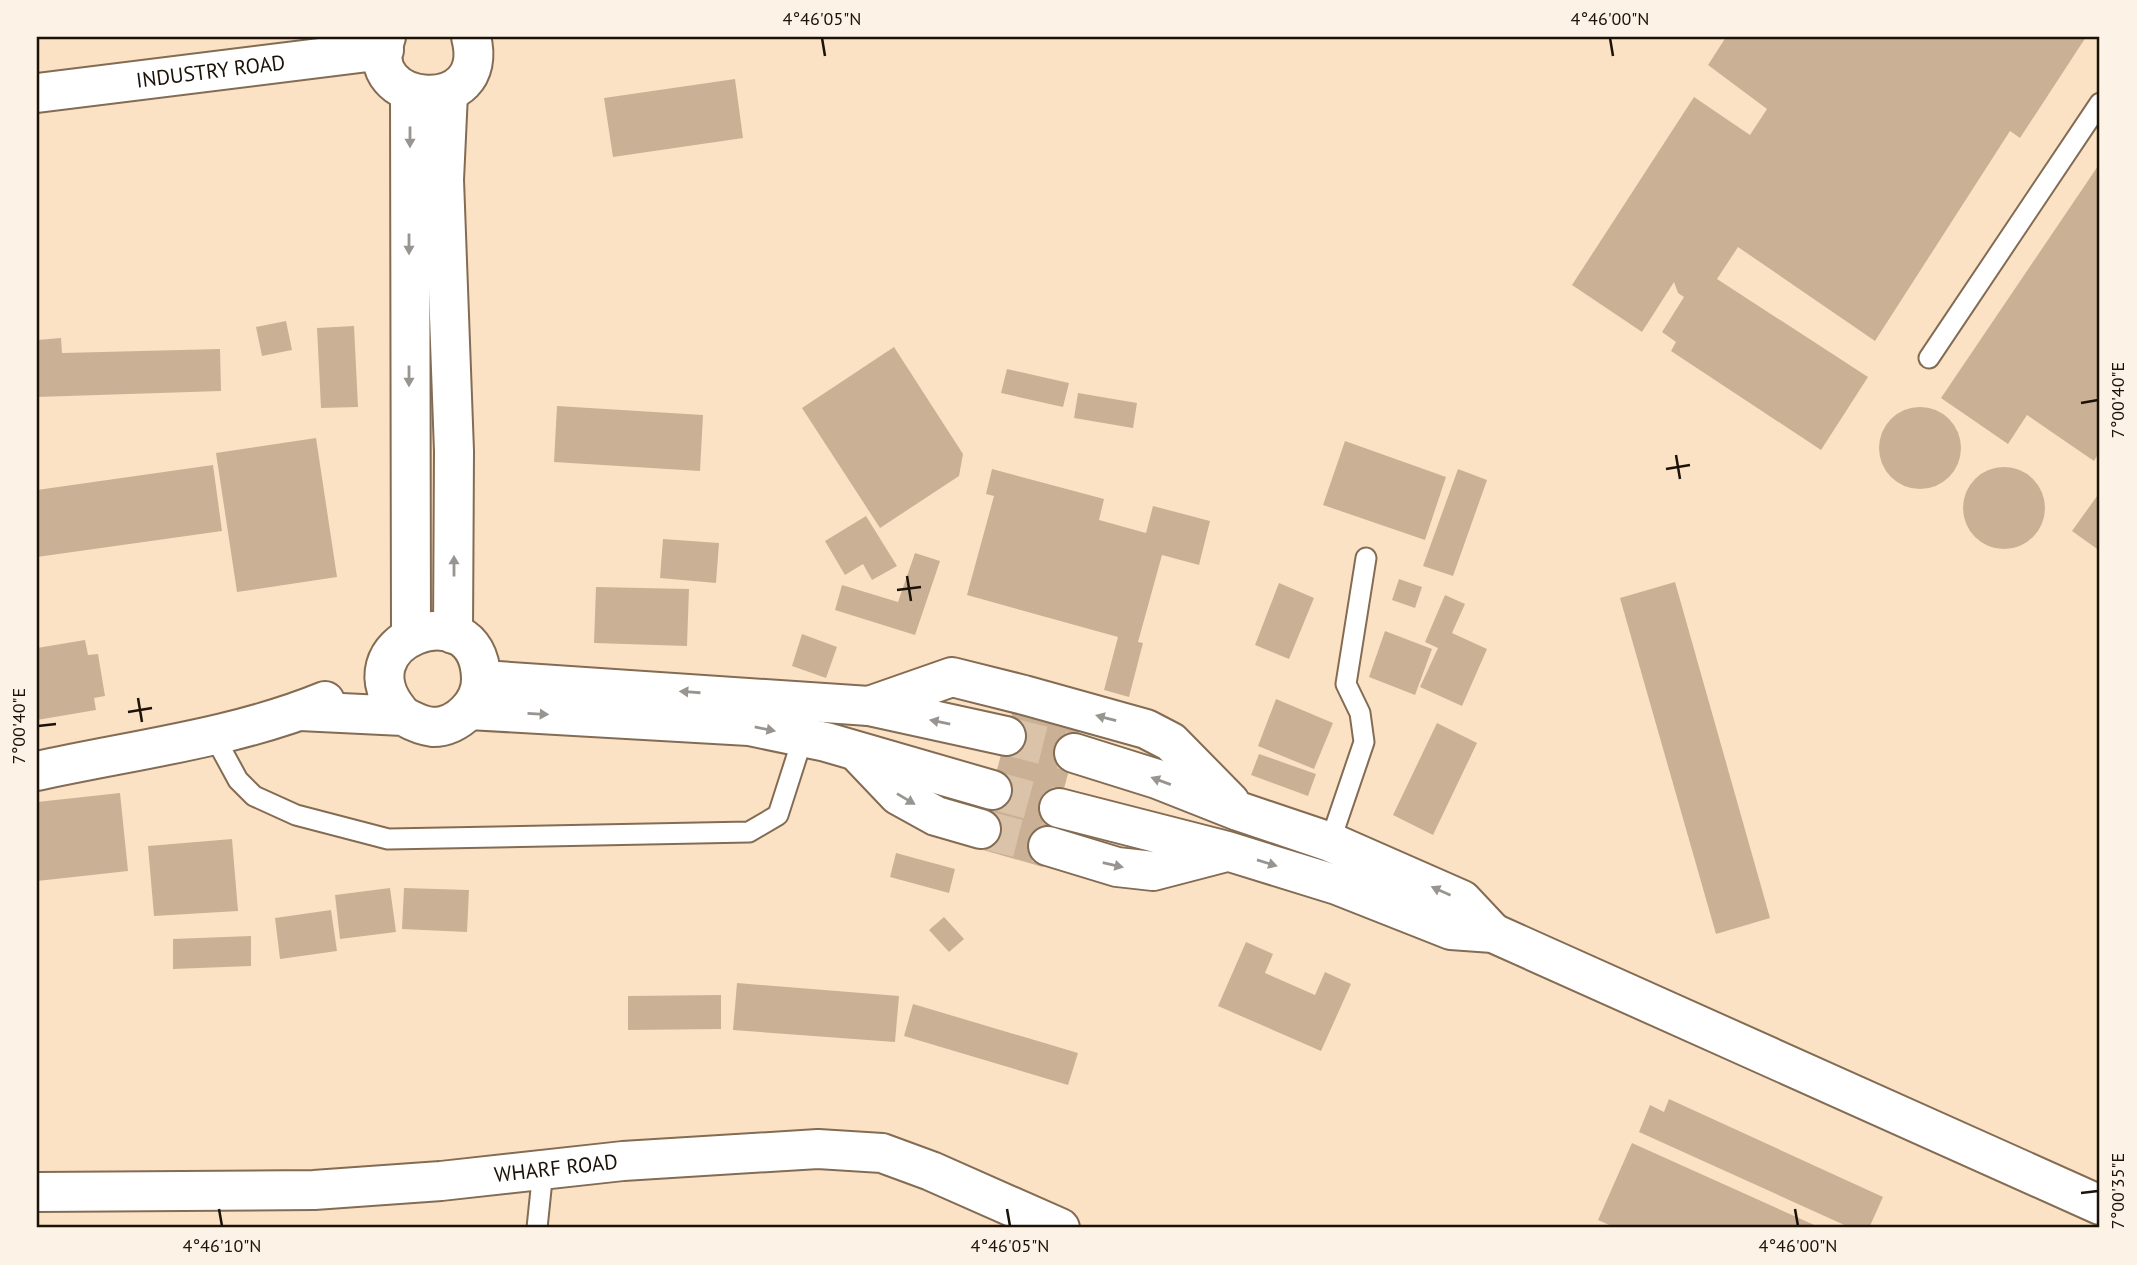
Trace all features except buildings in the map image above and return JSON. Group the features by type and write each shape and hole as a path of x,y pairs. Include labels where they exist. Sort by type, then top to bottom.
{"street":[{"path":"385,43 388,74 410,93 433,97 448,93 466,78 472,63 471,37"},
{"name":"INDUSTRY ROAD","path":"37,93 385,43"},
{"path":"410,93 448,306 454,451 453,634"},
{"path":"411,634 409,307 427,181 448,93"},
{"path":"300,711 403,716 418,724 434,727 450,723 476,695 479,663 471,648 453,634 432,629 411,634 398,644 389,658 385,675 387,692 403,716"},
{"path":"37,771 213,734 300,711 385,675"},
{"path":"869,706 952,677 1146,729 1171,742 1238,811"},
{"path":"476,695 869,706 1006,736"},
{"path":"476,695 749,726 803,737 992,790"},
{"path":"857,752 898,795 936,816 981,829"},
{"path":"1074,753 1157,779 1238,811 1330,842 1462,900 1493,933"},
{"path":"1059,808 1227,851 1338,885 1451,930 1493,933 2100,1205"},
{"path":"1048,846 1117,867 1153,871 1227,851"},
{"name":"WHARF ROAD","path":"37,1192 314,1190 623,1161 818,1149 882,1153 1060,1228"}],"lane":[{"path":"1929,358 2100,103"},
{"path":"1330,842 1364,742 1360,713 1346,684 1366,558"},
{"path":"213,734 238,780 254,796 307,819 388,839 749,832 778,815 803,737"},
{"path":"537,1228 543,1170"}],"tunnel":[{"path":"1006,736 1074,753"},
{"path":"992,790 1059,808"},
{"path":"981,829 1048,846"}]}
